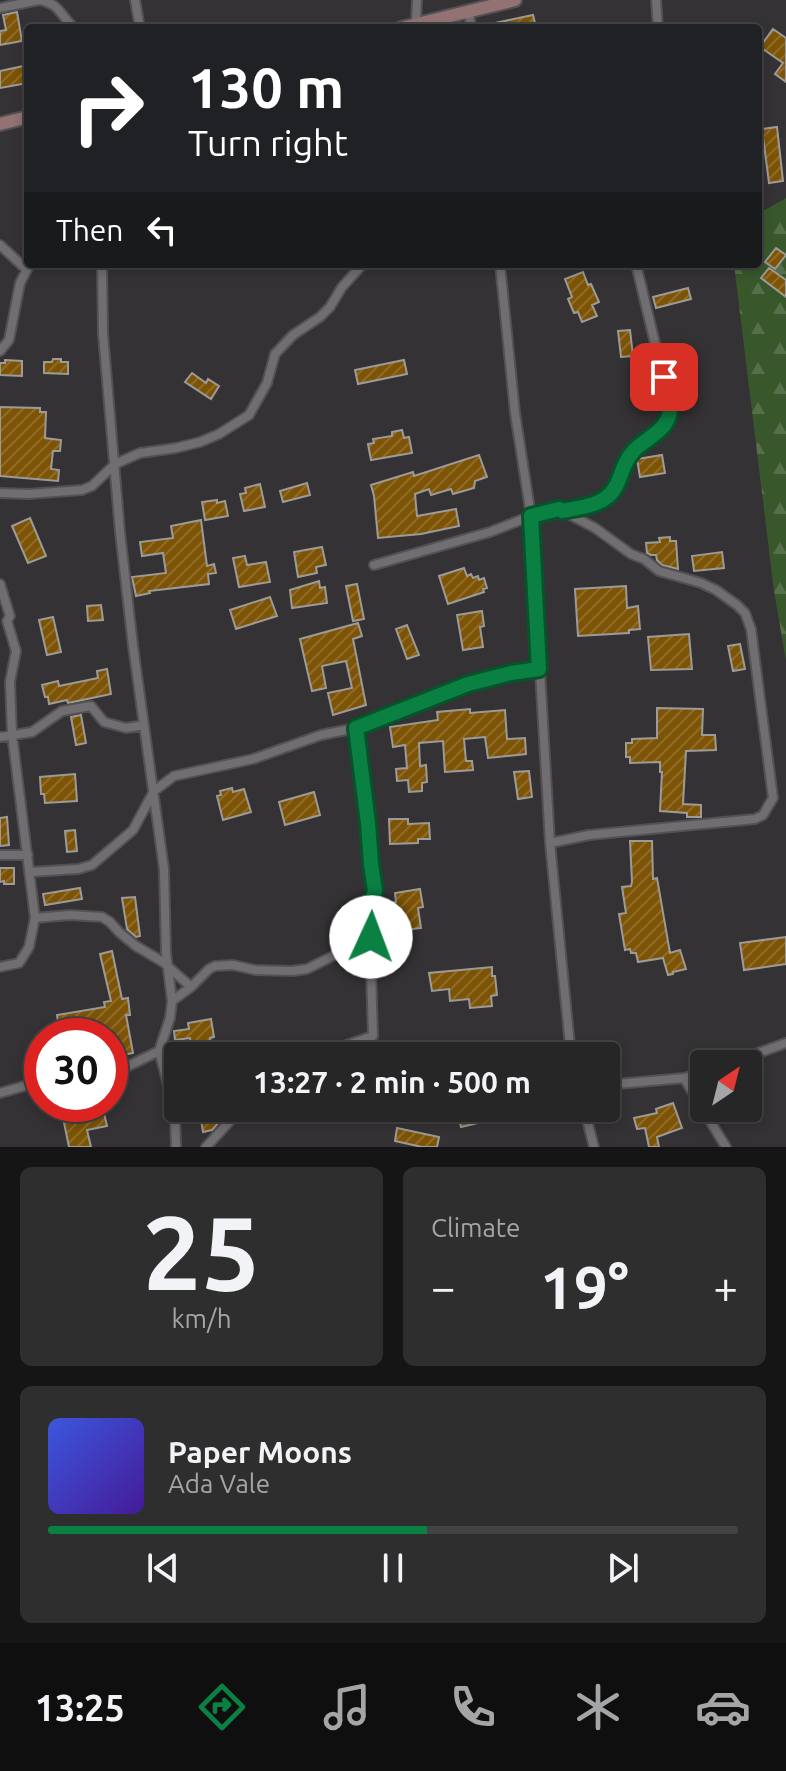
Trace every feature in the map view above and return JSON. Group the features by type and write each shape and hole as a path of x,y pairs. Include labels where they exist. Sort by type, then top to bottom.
{"street":[{"path":"0,8 39,0 50,2 59,8 70,24"},
{"path":"59,8 66,0"},
{"path":"135,0 139,24"},
{"path":"416,23 417,0"},
{"path":"413,24 515,0"},
{"path":"656,0 658,24"},
{"path":"469,12 470,24"},
{"path":"0,124 24,118"},
{"path":"0,245 24,264"},
{"path":"0,351 9,340 20,283 28,268"},
{"path":"102,268 103,334 120,532 164,869 166,953 172,1001 159,1051 175,1116 176,1147"},
{"path":"0,493 82,490 92,486 115,464 140,453 176,448 219,434 249,415 267,383 275,354 293,335 330,307 342,287 359,268"},
{"path":"500,268 515,413 531,516 550,843 570,1042"},
{"path":"562,511 601,502 608,496 616,487 630,454 665,428 669,418 666,389 637,268"},
{"path":"374,565 559,509 595,528 659,571 716,590 745,613 751,629 773,798 763,815 755,819 589,835 550,843"},
{"path":"0,584 10,616 4,622 16,651 10,682 12,734 35,918 29,947 19,963 0,967"},
{"path":"31,872 92,865 133,830 154,791 174,776 253,759 321,735 356,728 468,684 539,669"},
{"path":"0,737 32,732 62,711 91,706 104,722 126,728 144,725"},
{"path":"356,728 375,891 369,907 373,1036 356,1042"},
{"path":"0,855 28,855"},
{"path":"35,918 70,915 102,917 191,987"},
{"path":"172,1001 215,966 292,971 307,969 337,954 371,952"},
{"path":"762,1052 786,1043"},
{"path":"128,1066 159,1051"},
{"path":"620,1084 690,1076"},
{"path":"684,1078 726,1147"},
{"path":"0,1093 24,1086"},
{"path":"206,1147 229,1122"},
{"path":"588,1122 594,1147"}],"green space":[{"path":"786,198 786,661 774,591 734,268 762,268 762,212"}],"building":[{"path":"17,12 22,41 0,45 0,31 6,30 3,15"},
{"path":"533,15 535,23 530,24 490,24"},
{"path":"773,29 786,38 786,82 775,74 783,63 762,48"},
{"path":"24,66 24,84 0,88 0,71"},
{"path":"777,127 783,181 769,183 762,129"},
{"path":"776,248 786,255 775,269 765,262"},
{"path":"769,268 786,280 786,297 761,278"},
{"path":"583,272 599,302 592,305 597,316 582,322 568,299 572,297 565,279"},
{"path":"688,288 691,299 656,308 653,297"},
{"path":"630,330 633,356 621,357 618,331"},
{"path":"53,359 68,362 68,374 44,373 44,362 52,362"},
{"path":"5,360 22,361 22,376 0,375 0,363 5,363"},
{"path":"404,360 407,374 358,384 355,370"},
{"path":"192,373 206,383 208,379 219,386 211,399 185,382"},
{"path":"0,407 40,408 40,412 46,412 45,438 61,440 60,451 53,451 51,469 59,470 58,481 0,476"},
{"path":"402,430 404,438 409,437 412,453 371,460 368,444 374,443 373,439 392,436 392,432"},
{"path":"479,455 487,477 475,481 474,488 453,494 451,489 431,495 429,489 415,494 417,516 456,509 459,526 378,538 371,485 413,472 414,476"},
{"path":"662,455 665,473 640,477 637,459"},
{"path":"307,483 310,495 283,502 280,491"},
{"path":"260,484 265,507 244,511 240,494 246,493 245,488"},
{"path":"217,500 217,503 225,501 228,516 205,520 202,502"},
{"path":"30,518 46,556 28,563 12,526"},
{"path":"201,520 207,566 214,564 216,573 208,574 209,584 149,591 136,596 132,577 166,573 163,553 142,556 140,542 173,538 171,526"},
{"path":"670,537 670,541 676,541 678,569 662,565 656,555 647,553 646,543 660,542 659,538"},
{"path":"322,547 326,565 316,567 317,573 298,577 294,552"},
{"path":"722,552 724,568 694,571 692,556"},
{"path":"245,556 247,565 266,562 270,582 239,587 233,558"},
{"path":"464,568 467,576 478,576 479,580 484,578 487,588 483,589 484,592 448,604 439,576"},
{"path":"319,581 320,588 325,587 327,603 292,608 290,590"},
{"path":"357,584 364,619 353,621 346,586"},
{"path":"626,586 627,608 638,606 640,629 629,630 629,633 578,636 575,589"},
{"path":"270,597 277,616 236,629 230,610"},
{"path":"101,605 103,620 88,621 87,606"},
{"path":"482,611 484,626 480,627 483,647 463,650 457,615"},
{"path":"53,617 61,652 47,655 39,620"},
{"path":"358,623 362,636 353,639 366,705 333,715 328,693 352,688 346,661 322,666 326,688 312,691 300,639"},
{"path":"407,625 419,655 407,659 396,629"},
{"path":"689,634 692,669 651,670 648,637"},
{"path":"740,644 745,669 733,671 728,646"},
{"path":"107,669 111,694 49,704 48,697 45,697 42,685 58,681 59,686 98,678 97,671"},
{"path":"657,708 703,709 702,735 715,735 716,750 686,751 683,804 701,805 701,817 660,811 660,762 630,763 630,757 626,757 626,743 632,743 632,739 657,738"},
{"path":"470,709 470,713 505,710 507,739 525,738 526,754 488,758 485,737 464,739 466,761 472,761 473,770 445,772 443,741 419,743 420,766 426,765 427,782 422,783 422,791 409,792 408,780 397,781 396,769 407,768 405,745 393,747 390,727 438,720 437,712"},
{"path":"81,715 86,743 76,745 71,717"},
{"path":"529,771 532,797 518,799 514,772"},
{"path":"75,774 77,801 45,803 40,777"},
{"path":"232,788 233,792 244,789 251,812 223,820 217,796 221,795 220,791"},
{"path":"314,792 320,815 285,825 279,802"},
{"path":"7,817 9,845 0,846 0,818"},
{"path":"389,819 408,819 408,824 429,823 430,839 418,839 418,843 390,844"},
{"path":"75,830 77,851 67,852 65,831"},
{"path":"630,841 652,841 653,879 657,878 670,953 680,950 686,969 673,974 668,975 663,958 638,962 636,953 625,950 619,914 626,913 622,887 631,886 632,882"},
{"path":"0,868 14,868 14,884 0,882"},
{"path":"80,888 82,899 45,905 43,894"},
{"path":"420,889 423,907 418,908 421,928 399,931 395,893"},
{"path":"135,897 140,936 136,937 127,929 122,898"},
{"path":"786,937 786,964 744,970 740,943"},
{"path":"112,951 122,999 128,998 130,1015 126,1015 127,1018 57,1018 57,1015 105,1007 104,1002 111,1001 100,954"},
{"path":"492,967 497,995 491,996 492,1006 470,1008 469,999 450,1001 449,989 432,991 429,973"},
{"path":"211,1019 214,1037 210,1038 211,1042 191,1042 190,1038 175,1040 174,1031 189,1029 188,1023"},
{"path":"128,1026 133,1053 128,1054"},
{"path":"673,1103 682,1128 657,1137 659,1147 649,1147 645,1128 637,1129 634,1118 657,1113 656,1109"},
{"path":"64,1122 106,1122 107,1126 87,1130 91,1147 69,1147"},
{"path":"201,1122 219,1122 212,1130 203,1132"},
{"path":"460,1122 482,1122 461,1127"},
{"path":"397,1128 439,1137 437,1147 395,1141"}],"route":[{"path":"371,937 369,907 375,891 356,728 468,684 539,669 531,516 601,502 608,496 616,487 630,454 665,428 669,418 669,402 664,377"}]}
